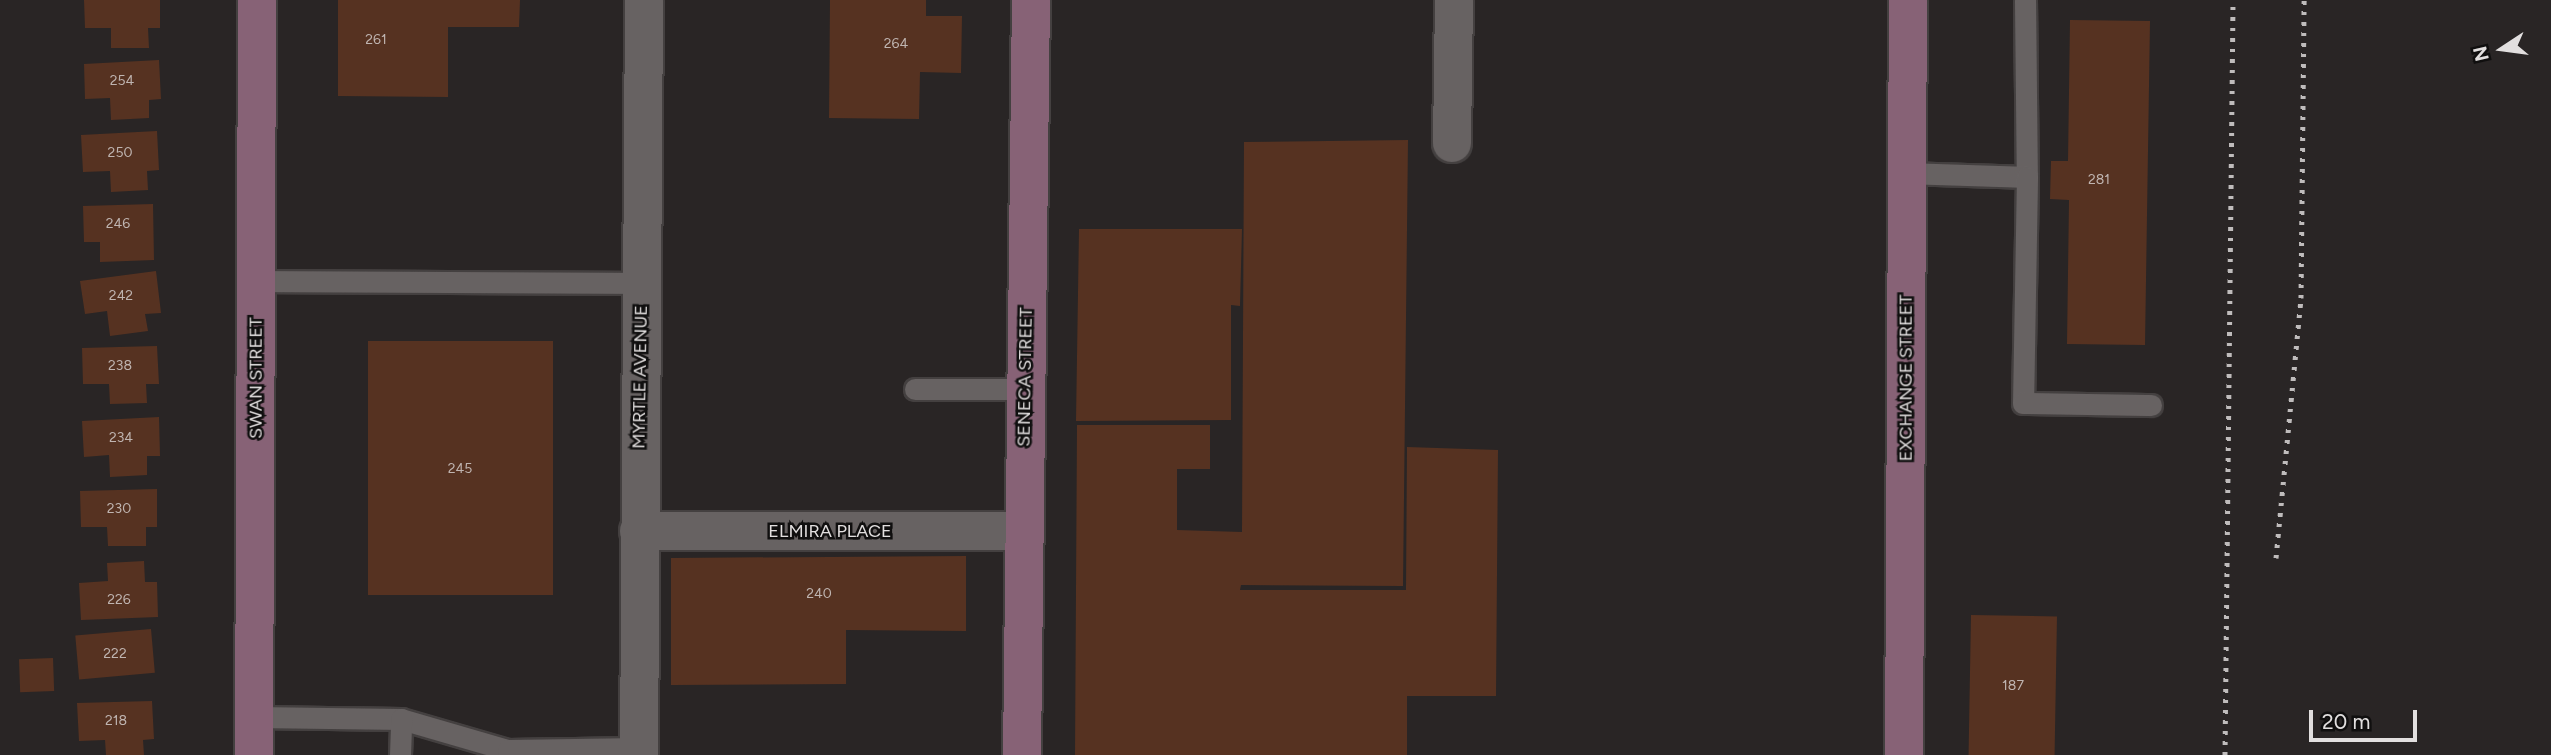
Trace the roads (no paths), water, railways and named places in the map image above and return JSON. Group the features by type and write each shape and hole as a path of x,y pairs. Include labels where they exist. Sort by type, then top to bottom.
{"main road":[{"name":"SWAN STREET","path":"254,755 257,0"},
{"name":"SENECA STREET","path":"1022,755 1022,531 1031,0"},
{"name":"EXCHANGE STREET","path":"1904,755 1908,0"}],"street":[{"name":"MYRTLE AVENUE","path":"639,752 644,0"},
{"path":"1452,143 1454,0"},
{"name":"ELMIRA PLACE","path":"639,531 1022,531"}],"lane":[{"path":"2025,0 2027,177 2023,403 2151,405"},
{"path":"1908,173 2027,177"},
{"path":"256,281 641,283"},
{"path":"915,389 1024,389"},
{"path":"255,718 401,719 508,752 639,752"},
{"path":"400,755 401,719"}],"railway":[{"path":"2225,755 2233,0"},
{"path":"2276,558 2301,298 2304,0"}]}
